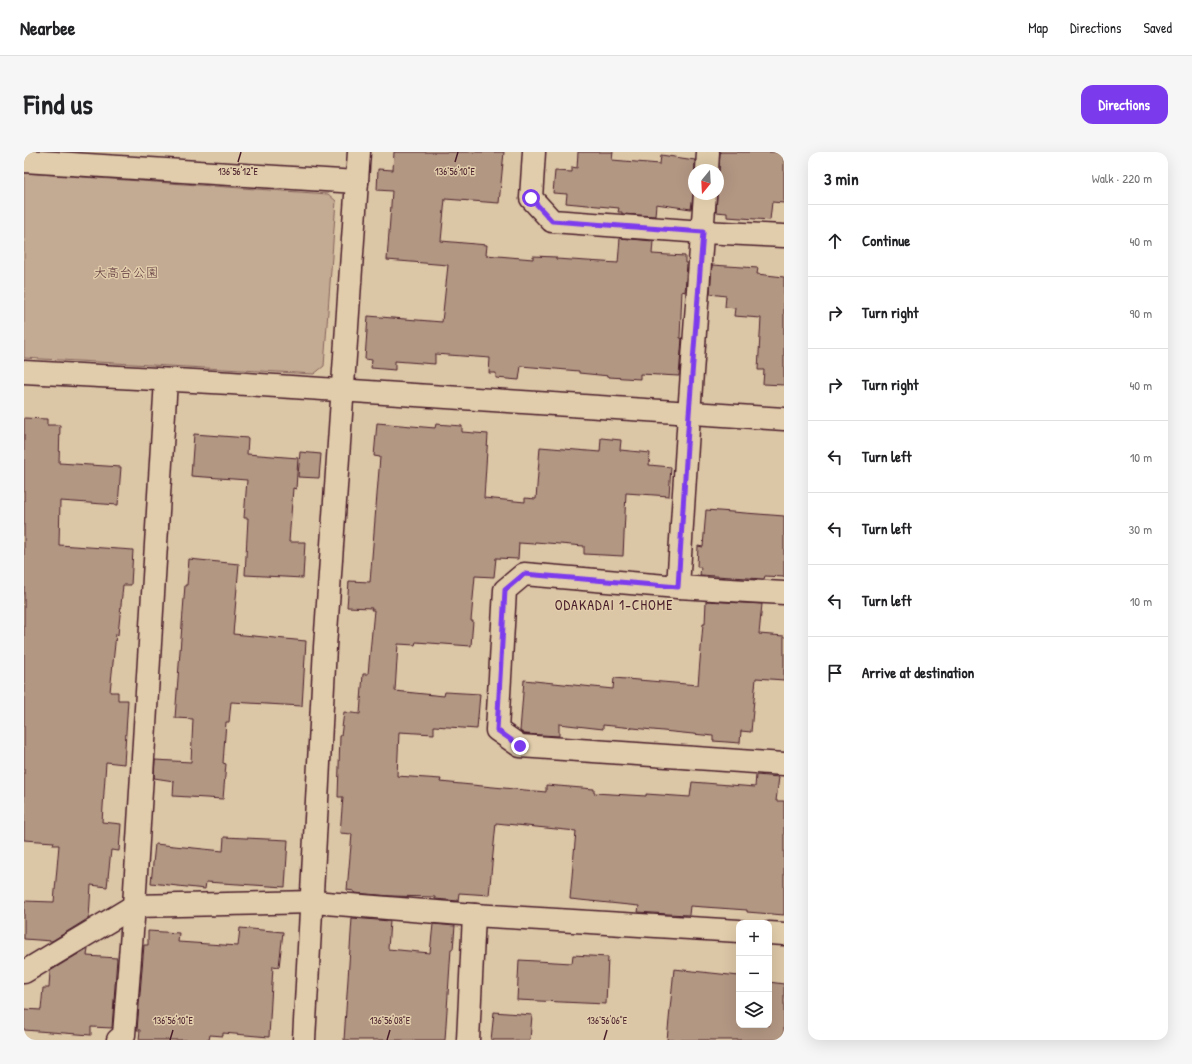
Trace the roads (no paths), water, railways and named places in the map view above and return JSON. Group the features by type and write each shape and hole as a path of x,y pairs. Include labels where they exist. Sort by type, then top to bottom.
{"street":[{"path":"304,1040 313,902 325,648 359,152"},
{"path":"534,152 531,198 552,221 703,232 784,236"},
{"path":"707,164 708,152"},
{"path":"24,162 358,182"},
{"path":"678,587 705,200"},
{"path":"24,372 342,390 784,420"},
{"path":"118,1040 124,1035 134,906 166,380"},
{"path":"784,593 678,587 524,574 505,590 497,730 520,746 784,764"},
{"path":"24,972 134,906 313,902 474,915 736,931"},
{"path":"468,1040 474,915"},
{"path":"772,933 784,934"}],"district":[{"name":"ODAKADAI 1-CHOME","path":"614,604"}],"park label":[{"name":"大高台公園","path":"126,272"}]}
